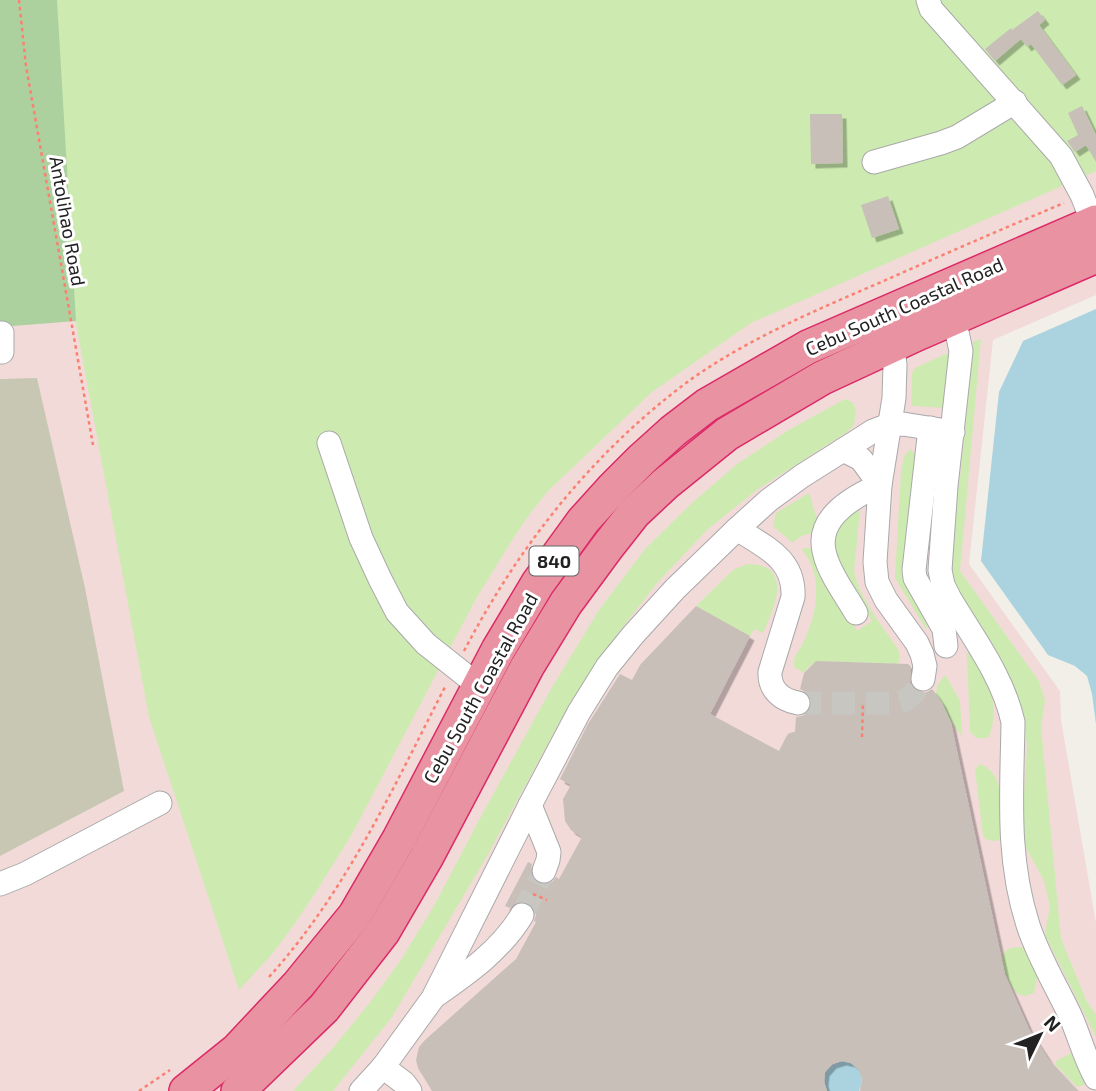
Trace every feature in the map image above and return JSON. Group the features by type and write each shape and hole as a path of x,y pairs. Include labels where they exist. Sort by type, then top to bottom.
{"highway":[{"name":"Cebu South Coastal Road","path":"186,1091 237,1051 298,985 355,915 399,839 498,650 538,583 583,521 642,459 707,405 808,347 1094,222"},
{"name":"Cebu South Coastal Road","path":"237,1091 324,1009 383,932 426,858 527,667 566,604 635,513 665,484 727,434 822,378 1096,256"}],"street":[{"path":"928,0 931,9 1061,156 1094,222"},
{"path":"874,162 942,144 1015,102"},
{"path":"954,318 961,351 940,570 950,599 999,680 1009,703 1013,722 1012,844 1017,884 1028,926 1040,957 1070,1015 1096,1078"},
{"path":"0,333 0,352"},
{"path":"893,346 894,398 880,485 874,562 877,582 886,600 922,654 925,666 923,679"},
{"path":"361,1091 383,1067 433,998 579,712 607,667 658,607 769,500 873,431 889,425 903,424 953,432"},
{"path":"930,428 914,570 915,578 944,629 946,646"},
{"path":"329,443 361,538 397,612 426,644 479,686"},
{"path":"843,450 861,459 880,485"},
{"path":"856,613 828,565 822,540 831,517 840,508 880,485"},
{"path":"737,529 780,559 791,573 793,597 769,681 788,701 798,703"},
{"path":"0,884 25,874 160,803"},
{"path":"530,806 549,852 544,871"},
{"path":"433,998 474,969 508,935 522,915"},
{"path":"383,1067 410,1091"}],"path":[{"name":"Antolihao Road","path":"19,0 26,66 93,445"},
{"path":"862,737 863,703"},
{"path":"533,894 547,900"}],"shaded area":[{"path":"0,0 1096,0 1096,295 993,340 969,564 1060,691 1061,720 1096,923 1096,1091 0,1091"},
{"path":"37,378 85,588 124,791 0,856 0,379"}],"green space":[{"path":"0,0 57,0 76,321 0,327"},
{"path":"24,0 1096,0 1096,171 751,323 652,392 548,491 514,537 477,597 334,863 283,940 239,990 149,717 28,65"},
{"path":"981,339 960,571 1039,681 1045,701 1041,727 1061,939 1087,1002 1096,1015 1096,1037 1046,937 1050,907 1044,881 1023,842 1027,747 1018,702 956,593 951,564 953,518 960,479 973,342"},
{"path":"950,352 944,408 911,405 912,373 915,368"},
{"path":"845,399 852,402 856,409 854,425 847,432 758,489 708,529 658,582 618,633 571,701 487,856 392,1017 333,1091 293,1091 333,1048 401,960 435,904 551,689 599,610 645,549 737,464 787,431"},
{"path":"910,449 916,455 926,629 895,578 901,471 904,456"},
{"path":"809,493 818,520 814,533 793,543 773,525 776,513"},
{"path":"859,508 854,571 866,602 898,649 898,664 817,661 804,673 794,667 794,660 809,630 815,607 816,583 803,548 814,552 822,572 857,631 872,621 835,565 833,552 836,526"},
{"path":"747,564 762,566 771,571 776,579 777,589 776,600 763,633 754,629 750,636 696,606 733,570"},
{"path":"969,651 982,670 991,692 994,715 988,738 976,738 970,731"},
{"path":"944,676 960,701 962,736 936,694 937,686"},
{"path":"979,764 988,768 999,785 1002,819 1000,840 989,840 983,835 975,770"},
{"path":"1020,947 1028,949 1038,972 1034,993 1025,996 1013,988 1002,961 1005,951"},
{"path":"1073,1052 1086,1084 1077,1087 1055,1064"}],"water":[{"path":"1096,309 1096,724 1087,676 1075,666 1048,655 981,561 999,392 1023,341"},
{"path":"842,1061 857,1067 862,1080 859,1091 827,1091 824,1080 826,1072"}],"building":[{"path":"1038,11 1045,20 1039,25 1076,75 1062,85 1031,44 1027,47 1021,39 995,61 985,49"},
{"path":"1082,106 1096,135 1096,162 1086,145 1075,152 1067,141 1078,135 1068,113"},
{"path":"810,114 842,114 843,163 811,164"},
{"path":"888,196 899,229 872,238 861,205"},
{"path":"696,606 750,636 710,714 779,751 789,733 795,732 796,717 808,713 811,707 812,700 808,693 800,689 804,673 816,661 908,664 911,667 910,683 914,689 922,693 932,689 936,694 951,723 1005,975 1029,1029 1049,1060 1078,1091 860,1091 862,1079 859,1070 851,1063 842,1061 832,1064 825,1072 827,1091 432,1091 418,1068 416,1060 419,1047 516,959 536,922 535,909 530,904 524,901 515,903 510,908 505,906 528,862 532,864 530,873 540,884 546,885 556,877 559,879 582,837 571,830 565,821 563,799 571,785 560,779 588,724 620,674 632,680 640,665"}],"tunnel":[{"path":"798,703 897,703 910,697 923,679"},
{"path":"522,915 544,871"}]}
